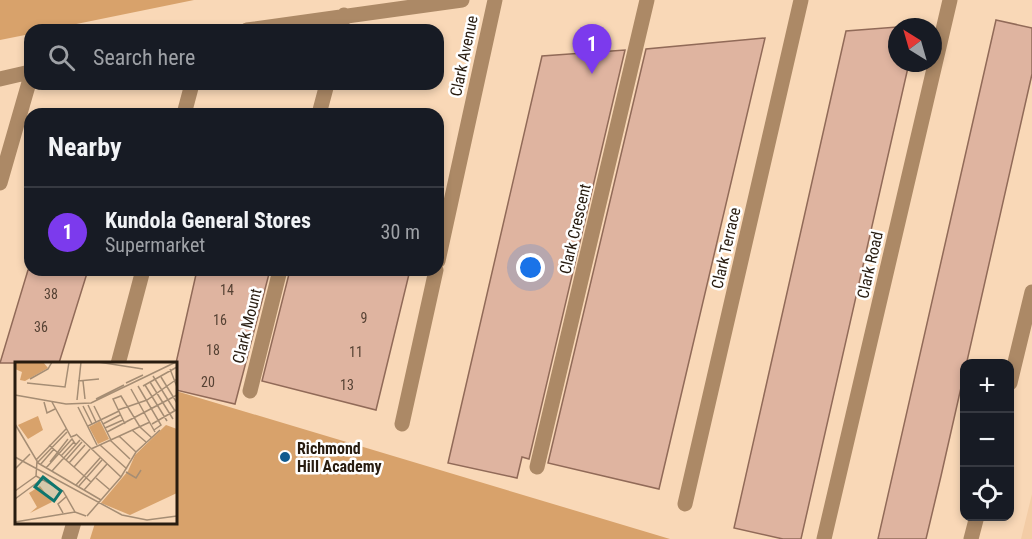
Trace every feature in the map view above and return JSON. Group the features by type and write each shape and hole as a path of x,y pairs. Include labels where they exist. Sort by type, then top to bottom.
{"street":[{"path":"342,23 462,0"},
{"name":"Clark Avenue","path":"444,234 495,0"},
{"name":"Clark Crescent","path":"537,467 647,0"},
{"name":"Clark Terrace","path":"685,504 801,0"},
{"name":"Clark Road","path":"824,539 950,0"},
{"path":"0,79 24,73"},
{"path":"0,183 27,90"},
{"path":"186,108 190,90"},
{"path":"321,108 325,90"},
{"path":"118,362 141,276"},
{"name":"Clark Mount","path":"250,391 279,276"},
{"path":"402,424 435,276"},
{"path":"1014,366 1032,291"},
{"path":"971,539 976,521"},
{"path":"69,539 73,524"}],"shaded area":[{"path":"0,0 194,0 76,24 24,24 24,35 0,40"},
{"name":"Richmond Hill Academy","path":"177,391 670,539 90,539 95,524 177,524"},
{"path":"1032,494 1032,539 1021,539"}],"building":[{"path":"996,20 1032,28 1032,74 967,359 960,359 960,392 926,539 878,539"},
{"path":"888,28 888,72 907,72 801,539 783,539 734,528 846,31"},
{"path":"765,38 659,489 548,463 646,49"},
{"path":"625,50 529,459 522,457 517,478 448,463 542,56"},
{"path":"26,276 86,276 59,362 0,363"},
{"path":"196,276 268,276 235,404 177,390 176,362"},
{"path":"288,276 409,276 376,410 262,381"}],"place":[{"name":"Kundola General Stores","path":"592,74"},
{"name":"Richmond Hill Academy","path":"285,457"}]}
